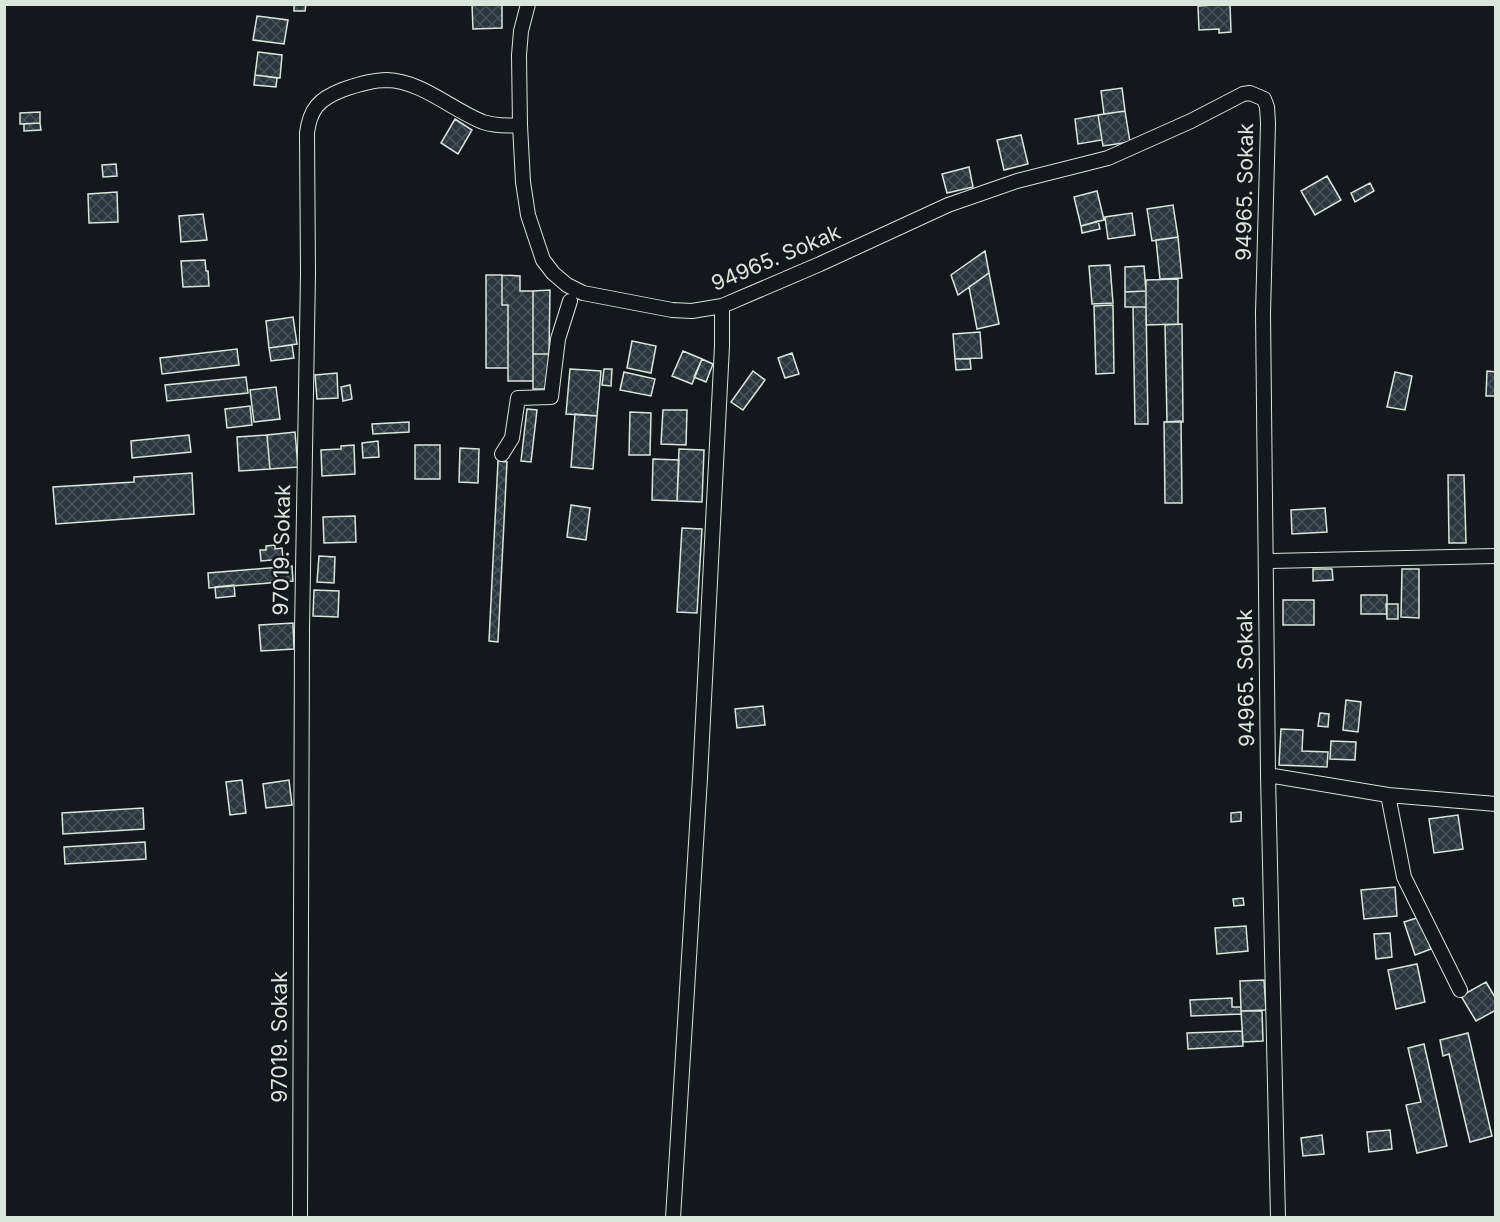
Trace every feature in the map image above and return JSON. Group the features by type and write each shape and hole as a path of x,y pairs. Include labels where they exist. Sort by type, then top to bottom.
{"street":[{"name":"94965. Sokak","path":"528,4 521,31 519,56 523,182 528,215 543,260 567,285 583,293 672,310 692,311 722,306 948,205 1017,181 1108,158 1191,121 1243,94 1257,94 1264,99 1268,123 1263,313 1268,775 1278,1218"},
{"name":"97019. Sokak","path":"300,1218 302,642 308,262 307,133 309,119 316,106 326,97 365,82 388,80 408,84 431,94 485,123 501,126 520,125"},
{"path":"502,454 512,438 518,398 551,397 558,339 570,301"},
{"path":"673,1218 700,778 722,346 722,306"},
{"path":"1266,561 1496,556"},
{"path":"1268,775 1388,795 1496,804"},
{"path":"1388,795 1404,877 1460,990"}],"building":[{"path":"294,4 306,4 305,11 294,11"},
{"path":"472,4 502,4 502,28 473,29"},
{"path":"1230,4 1231,32 1219,33 1219,29 1199,30 1198,6"},
{"path":"257,16 288,20 284,44 253,40"},
{"path":"258,52 282,55 280,78 255,75"},
{"path":"255,75 277,78 276,87 254,85"},
{"path":"1122,88 1125,111 1104,114 1101,91"},
{"path":"1125,111 1130,142 1103,146 1098,115"},
{"path":"40,112 40,123 20,124 20,113"},
{"path":"1098,115 1102,140 1078,144 1075,119"},
{"path":"455,119 472,130 458,154 441,143"},
{"path":"40,123 41,130 24,131 24,124"},
{"path":"1021,135 1028,164 1004,170 997,140"},
{"path":"116,164 117,176 103,177 102,165"},
{"path":"969,167 973,187 947,193 942,174"},
{"path":"1327,176 1341,200 1315,215 1301,191"},
{"path":"1370,183 1374,191 1355,202 1351,193"},
{"path":"1097,191 1104,220 1081,226 1074,197"},
{"path":"117,192 118,222 89,223 88,194"},
{"path":"1173,205 1178,237 1152,241 1147,209"},
{"path":"1132,213 1135,235 1108,239 1105,217"},
{"path":"203,214 207,240 181,242 179,216"},
{"path":"1098,221 1100,229 1082,233 1081,226"},
{"path":"1178,237 1182,278 1160,279 1156,240"},
{"path":"985,251 989,273 958,295 951,275"},
{"path":"205,260 209,286 183,287 181,261"},
{"path":"1110,265 1113,303 1092,304 1089,266"},
{"path":"1144,266 1146,291 1125,292 1125,267"},
{"path":"989,273 999,324 977,329 969,287"},
{"path":"486,275 502,275 502,305 508,305 508,368 486,368"},
{"path":"502,275 520,276 520,291 533,291 533,381 508,381 508,305 502,305"},
{"path":"1178,279 1178,324 1146,325 1146,280"},
{"path":"550,290 549,354 533,354 533,291"},
{"path":"1146,291 1146,307 1125,307 1125,292"},
{"path":"1113,305 1114,373 1096,374 1094,306"},
{"path":"1133,307 1146,307 1148,424 1135,424"},
{"path":"293,317 297,344 269,348 266,321"},
{"path":"1182,324 1183,422 1167,422 1165,325"},
{"path":"980,332 982,358 955,359 953,334"},
{"path":"632,341 656,346 651,373 627,368"},
{"path":"292,345 294,358 271,361 269,348"},
{"path":"237,349 239,365 162,374 160,358"},
{"path":"683,351 702,359 692,384 672,376"},
{"path":"792,353 799,374 785,378 778,358"},
{"path":"533,354 549,354 549,389 533,389"},
{"path":"702,359 713,364 706,382 694,377"},
{"path":"955,359 970,359 971,369 956,370"},
{"path":"570,369 601,371 597,416 566,414"},
{"path":"604,369 612,369 611,386 602,385"},
{"path":"753,371 765,380 743,410 731,402"},
{"path":"1487,371 1496,372 1496,396 1486,396"},
{"path":"624,372 655,379 651,396 620,390"},
{"path":"1395,372 1412,376 1405,410 1387,407"},
{"path":"337,373 338,398 317,399 315,375"},
{"path":"246,377 248,393 167,401 165,385"},
{"path":"350,385 352,399 343,401 341,387"},
{"path":"276,387 280,419 254,422 250,390"},
{"path":"250,406 252,425 227,428 225,409"},
{"path":"527,409 537,410 531,462 521,461"},
{"path":"663,410 687,410 686,445 661,444"},
{"path":"630,412 651,413 650,455 629,455"},
{"path":"575,414 597,416 593,469 571,467"},
{"path":"1181,421 1182,503 1165,503 1164,422"},
{"path":"409,422 409,432 373,434 372,424"},
{"path":"295,432 298,467 270,469 267,435"},
{"path":"189,435 191,452 132,458 131,441"},
{"path":"267,435 270,469 239,471 237,437"},
{"path":"378,441 379,457 363,458 362,443"},
{"path":"354,445 355,474 322,476 321,450 341,449 341,446"},
{"path":"415,445 440,445 440,479 415,479"},
{"path":"460,448 479,449 478,483 459,482"},
{"path":"679,449 704,450 702,502 677,501"},
{"path":"653,459 679,460 677,501 652,500"},
{"path":"498,461 507,462 498,642 489,641"},
{"path":"192,473 194,514 56,524 53,487 134,482 134,477"},
{"path":"1448,475 1464,475 1466,543 1449,543"},
{"path":"571,505 590,508 586,540 567,537"},
{"path":"1325,508 1327,532 1292,534 1291,510"},
{"path":"355,516 356,542 324,543 323,517"},
{"path":"682,528 702,529 697,613 677,612"},
{"path":"275,545 275,549 282,548 283,559 261,561 260,550 266,550 266,546"},
{"path":"319,556 335,557 334,583 317,582"},
{"path":"292,566 293,581 209,588 208,573"},
{"path":"1313,569 1332,569 1333,580 1313,581"},
{"path":"1402,569 1419,569 1419,618 1401,617"},
{"path":"234,585 235,596 216,598 215,587"},
{"path":"314,590 339,591 338,617 313,616"},
{"path":"1361,595 1387,595 1387,614 1361,614"},
{"path":"1283,600 1314,600 1314,625 1283,625"},
{"path":"1386,604 1398,604 1398,619 1387,619"},
{"path":"293,623 294,649 261,651 259,625"},
{"path":"1346,700 1361,702 1358,732 1343,730"},
{"path":"763,706 765,725 737,728 735,709"},
{"path":"1320,713 1329,714 1328,727 1318,726"},
{"path":"1281,729 1303,730 1302,751 1328,752 1327,767 1279,765"},
{"path":"1331,741 1356,742 1355,760 1330,759"},
{"path":"242,780 246,813 230,815 226,782"},
{"path":"289,780 292,805 266,808 263,784"},
{"path":"143,808 144,829 63,834 62,813"},
{"path":"1241,812 1241,821 1231,822 1231,813"},
{"path":"1458,815 1463,849 1434,853 1429,819"},
{"path":"145,842 146,859 65,864 64,847"},
{"path":"1395,887 1397,916 1364,919 1361,890"},
{"path":"1243,898 1244,905 1234,906 1233,899"},
{"path":"1420,917 1431,949 1415,955 1404,922"},
{"path":"1246,926 1248,951 1217,954 1215,928"},
{"path":"1390,933 1392,957 1376,959 1374,934"},
{"path":"1417,964 1425,1002 1396,1009 1388,970"},
{"path":"1264,980 1266,1010 1241,1011 1240,981"},
{"path":"1486,982 1496,999 1496,1010 1476,1021 1461,996"},
{"path":"1232,998 1232,1007 1241,1007 1241,1014 1191,1016 1190,1000"},
{"path":"1241,1011 1262,1011 1263,1041 1243,1042"},
{"path":"1242,1031 1243,1046 1188,1049 1187,1033"},
{"path":"1468,1033 1492,1136 1470,1142 1449,1054 1443,1056 1440,1040"},
{"path":"1424,1044 1447,1146 1417,1153 1406,1105 1421,1102 1408,1048"},
{"path":"1390,1130 1392,1149 1369,1152 1367,1132"},
{"path":"1322,1135 1324,1154 1303,1156 1301,1138"}]}
